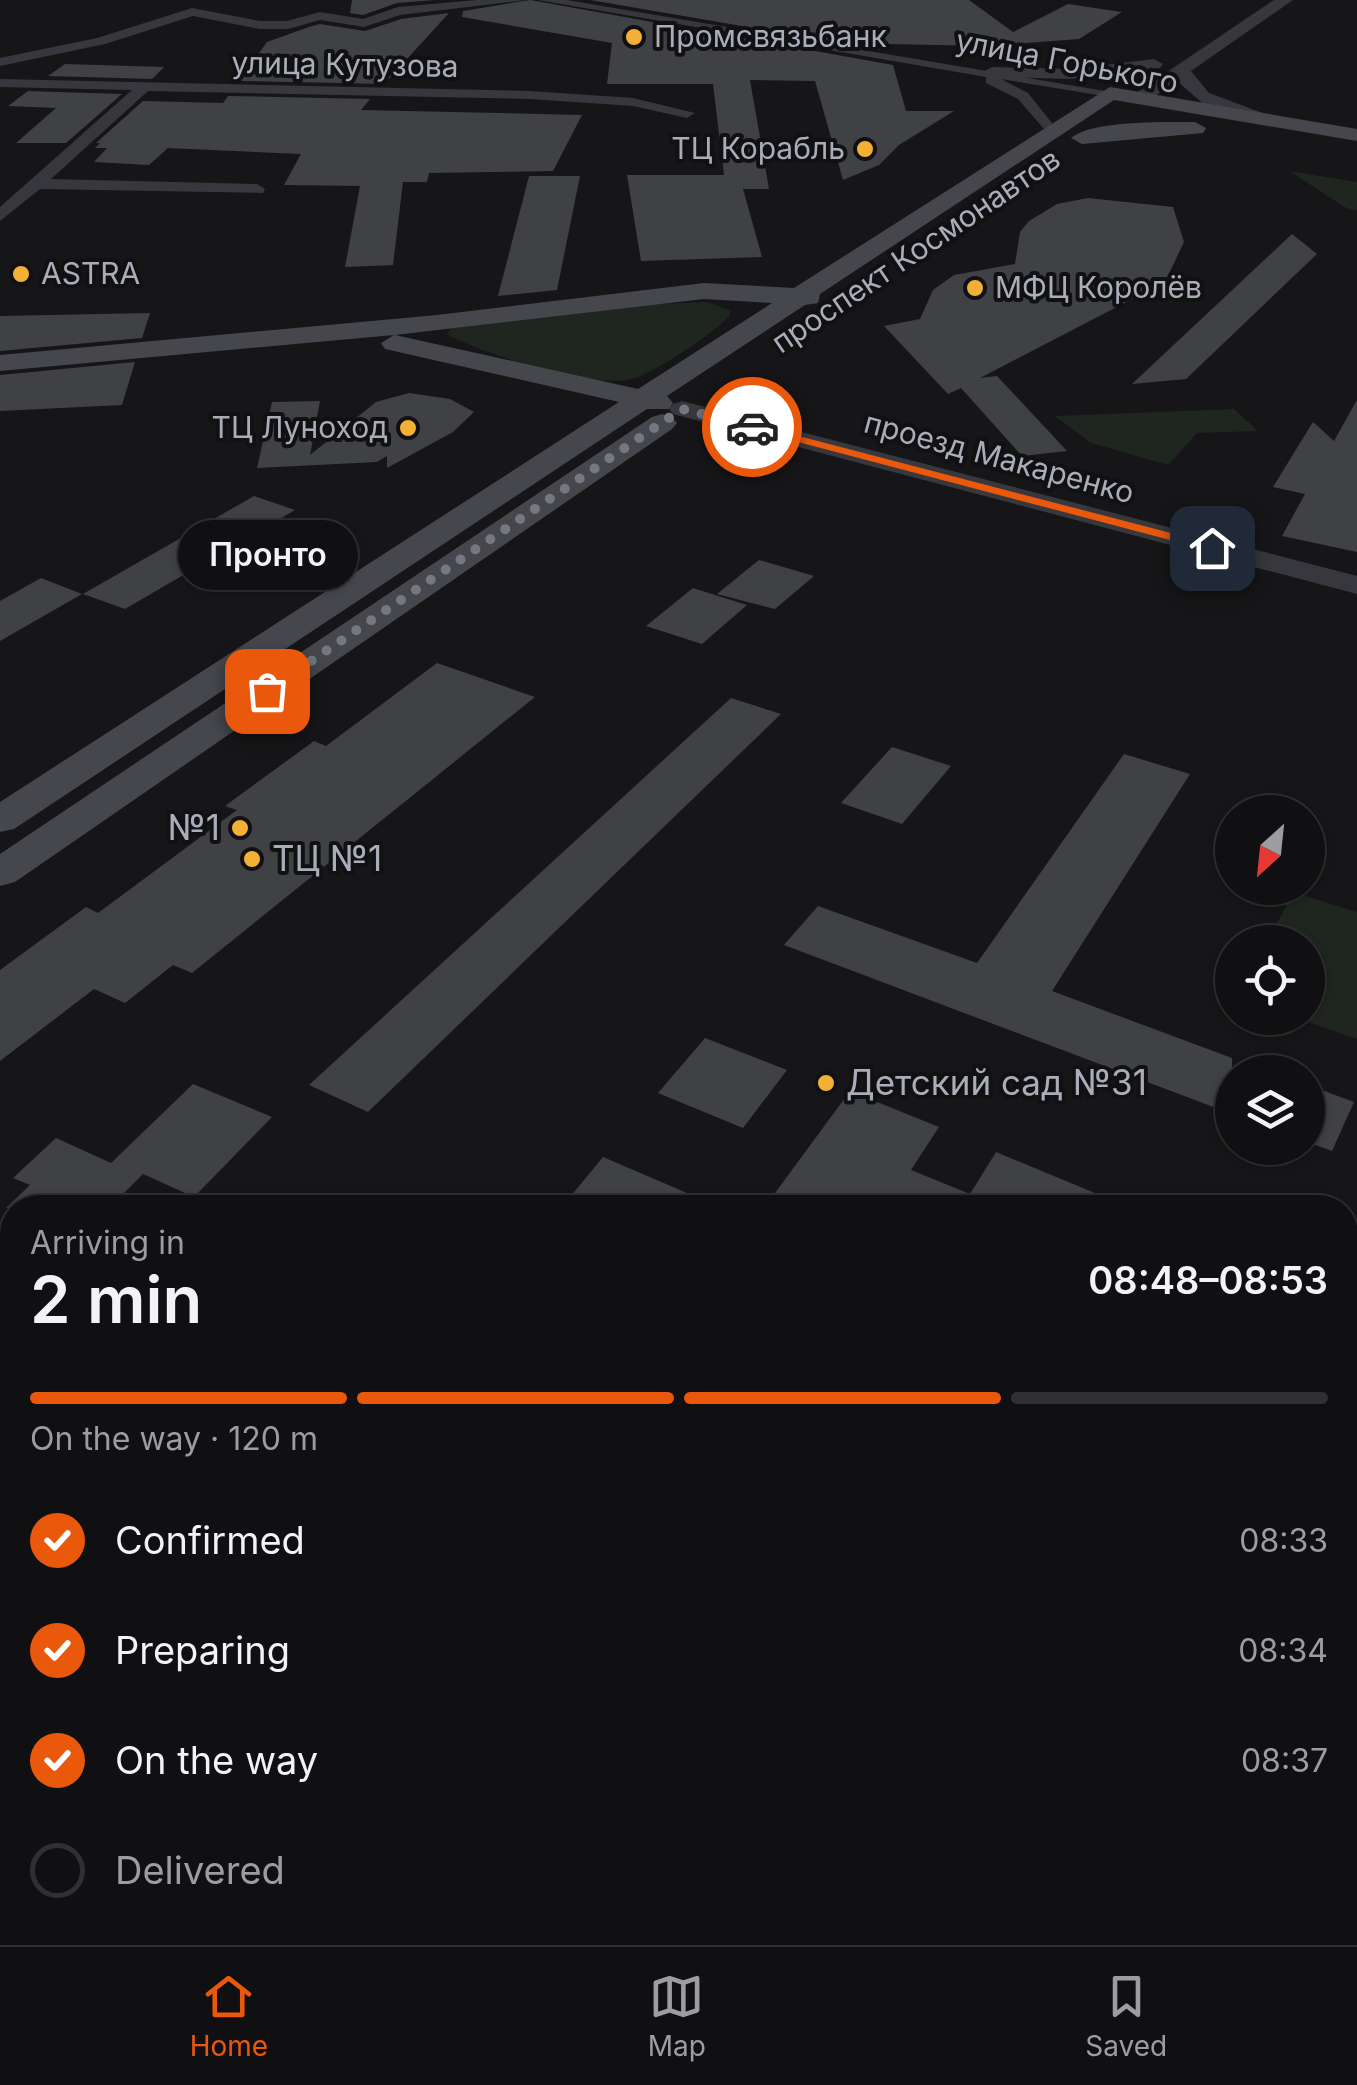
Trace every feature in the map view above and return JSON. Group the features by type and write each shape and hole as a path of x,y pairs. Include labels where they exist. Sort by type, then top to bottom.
{"main road":[{"name":"улица Горького","path":"1118,101 1357,148"},
{"name":"проспект Космонавтов","path":"0,820 1050,132 1118,101"},
{"name":"проспект Космонавтов","path":"950,227 1082,138 1118,101"},
{"name":"улица Горького","path":"1255,125 1357,136"},
{"path":"1082,138 1141,129 1255,125"},
{"path":"0,363 208,346 441,337 704,291 801,296"},
{"name":"проспект Космонавтов","path":"797,332 838,304 801,296"},
{"path":"441,337 643,400 697,399"},
{"path":"0,872 697,399"}],"street":[{"path":"0,62 100,40 192,12 260,25 288,25 320,16 364,23 398,11 520,0"},
{"name":"улица Горького","path":"544,0 984,74 1118,101"},
{"name":"проспект Космонавтов","path":"1118,101 1154,64 1252,0"},
{"name":"проспект Космонавтов","path":"1118,101 1182,70 1286,0"},
{"path":"984,74 1071,74 1154,64"},
{"path":"1182,70 1186,84 1200,95 1255,125"},
{"path":"984,74 1023,96 1050,132"},
{"name":"улица Кутузова","path":"0,83 530,95 633,102 687,113"},
{"path":"0,216 143,88"},
{"path":"36,184 257,190"},
{"name":"проезд Макаренко","path":"697,399 1357,585"}],"shaded area":[{"path":"1289,171 1357,182 1357,210 1348,209"},
{"path":"707,302 731,311 729,317 683,352 632,379 592,379 538,368 447,334 452,328 615,306"},
{"path":"1234,409 1258,431 1197,433 1168,465 1091,443 1055,416"},
{"path":"1325,902 1357,912 1357,1039 1325,1028 1325,925 1276,925 1286,905"}],"building":[{"path":"352,0 435,0 397,3 363,15 350,13"},
{"path":"530,0 893,65 906,111 954,111 899,145 879,165 843,180 815,81 750,80 769,189 743,189 762,257 641,261 627,175 724,175 713,84 607,84 612,43 462,17 463,11"},
{"path":"590,0 969,0 1013,32 1068,4 1122,12 1079,39 987,46 887,44 889,51"},
{"path":"449,13 384,84 239,81 267,42 309,27 320,24 365,31 401,19"},
{"path":"65,64 164,67 152,79 48,76"},
{"path":"28,91 122,94 66,143 16,143 56,108 8,106"},
{"path":"228,96 370,99 361,110 582,115 553,171 429,173 427,182 403,182 393,265 345,267 360,186 284,185 301,154 168,148 149,165 94,162 107,148 95,148 100,143 96,143 143,101 223,103"},
{"path":"529,176 580,176 557,290 498,296"},
{"path":"1088,198 1173,207 1184,242 1165,282 980,378 997,376 1067,451 1022,456 961,388 948,394 884,326 920,319 933,290 954,275 1015,264 1020,232 1029,221 1057,204"},
{"path":"1292,234 1317,254 1186,379 1132,384"},
{"path":"150,313 142,338 0,351 0,316"},
{"path":"135,362 122,405 0,411 0,375"},
{"path":"409,393 450,399 474,412 453,432 387,468 387,456 377,462 257,468 272,402 320,401 310,455 376,402"},
{"path":"1357,400 1357,552 1282,536 1305,494 1273,487 1313,422 1334,441"},
{"path":"254,496 295,510 125,609 83,594"},
{"path":"759,560 814,576 775,609 717,594"},
{"path":"41,578 82,594 0,641 0,601"},
{"path":"693,588 747,605 702,644 646,626"},
{"name":"ТЦ №1","path":"437,663 535,697 192,973 173,965 125,1003 94,989 0,1061 0,970 86,907 98,913 237,810 225,806 314,741 326,746"},
{"path":"731,698 781,714 368,1112 309,1085"},
{"path":"892,747 951,766 902,824 841,803"},
{"path":"1124,754 1190,774 1052,991 1224,1055 1215,1055 1215,1108 784,945 818,906 977,963"},
{"path":"705,1038 787,1070 743,1128 658,1093"},
{"path":"193,1084 272,1117 196,1195 143,1174 122,1195 20,1195 30,1185 13,1178 56,1138 111,1163"},
{"path":"850,1091 939,1127 911,1170 970,1194 996,1152 1100,1195 774,1195"},
{"path":"1325,1091 1354,1102 1332,1151 1325,1148"},
{"path":"603,1157 692,1195 572,1195"}],"way so far":[{"path":"267,691 682,409 752,427"}],"place":[{"name":"Промсвязьбанк","path":"634,37"},
{"name":"ТЦ Корабль","path":"865,149"},
{"name":"ASTRA","path":"21,274"},
{"name":"МФЦ Королёв","path":"975,288"},
{"name":"ТЦ Луноход","path":"408,428"},
{"name":"Пронто","path":"267,691"},
{"name":"№1","path":"240,828"},
{"name":"ТЦ №1","path":"252,859"},
{"name":"Детский сад №31","path":"826,1083"}],"route":[{"path":"752,427 1212,548"}]}
